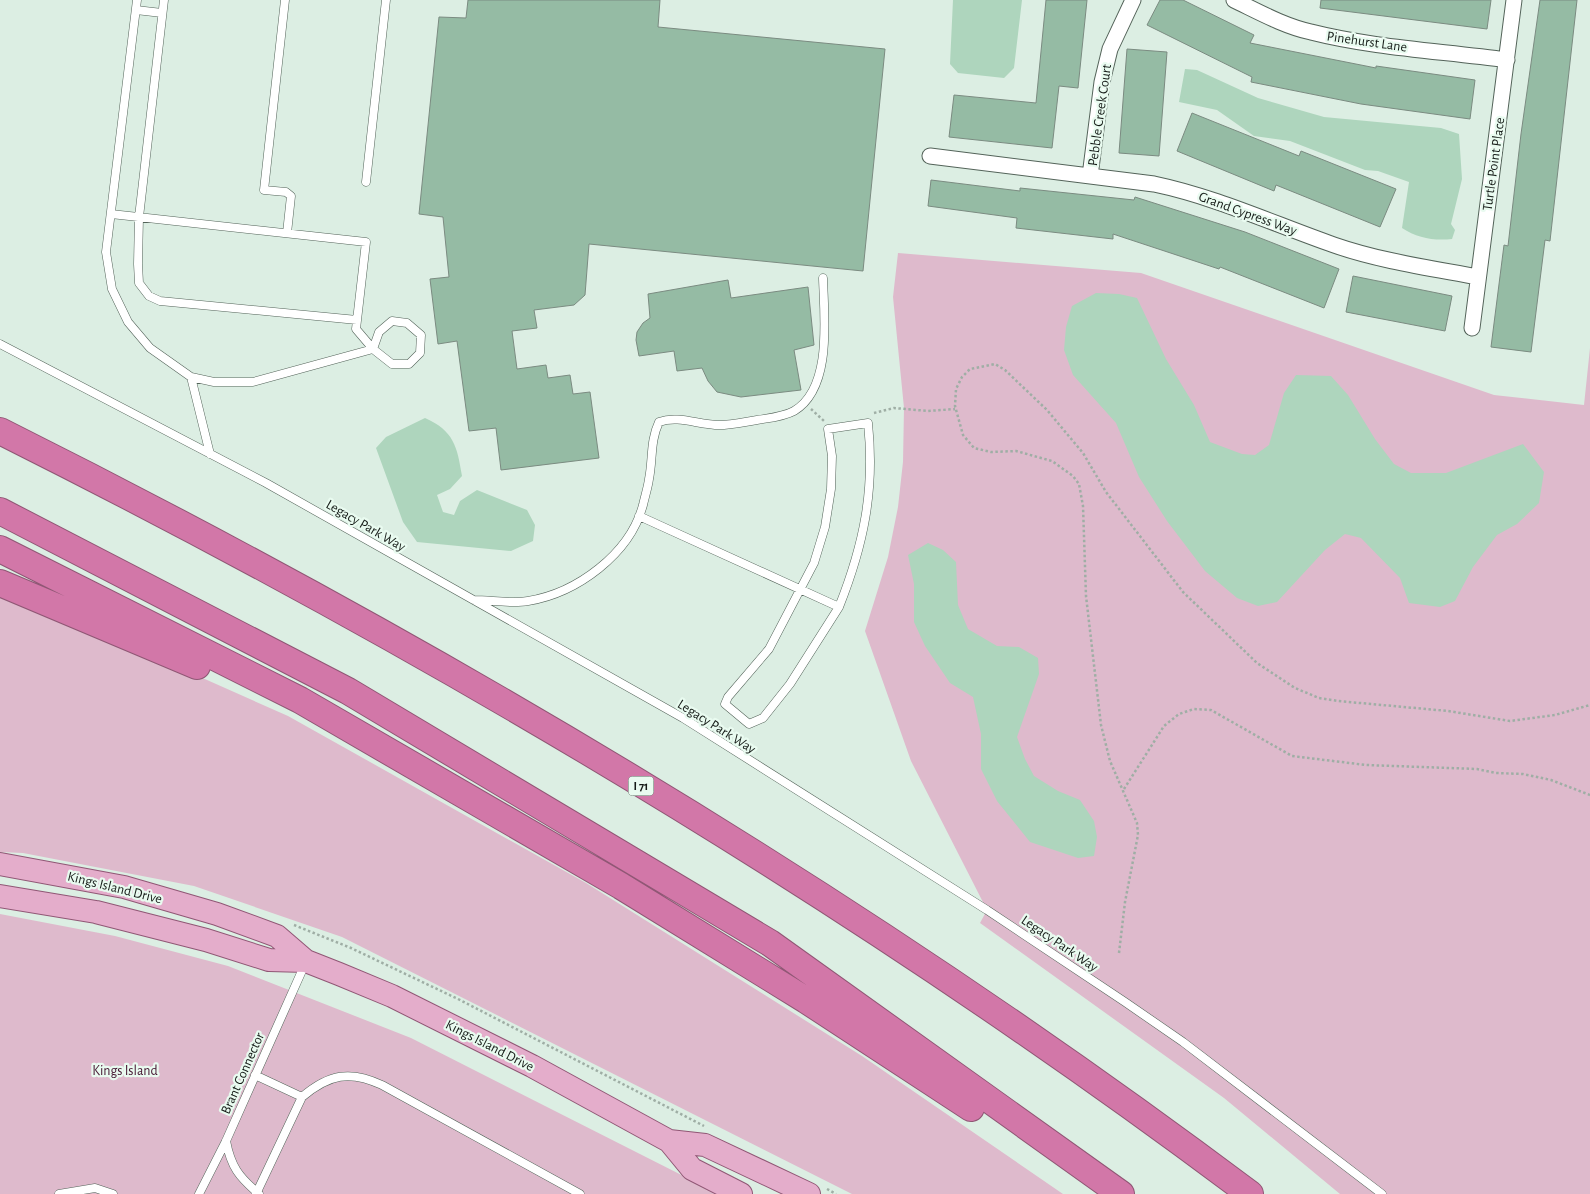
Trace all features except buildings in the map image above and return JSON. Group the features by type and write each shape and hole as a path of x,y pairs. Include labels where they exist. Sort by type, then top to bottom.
{"highway":[{"name":"I 71","path":"0,431 242,556 386,635 541,724 690,815 985,1006 1250,1194"},
{"path":"0,511 348,691 762,938 1121,1194"},
{"path":"0,549 300,700 630,891 806,1000 983,1116 1039,1135"},
{"path":"0,583 249,688 300,700"}],"main road":[{"name":"Kings Island Drive","path":"0,864 124,887 217,914 277,936 306,961 392,996 532,1066 669,1141 692,1169 741,1194"},
{"name":"Kings Island Drive","path":"0,896 96,912 206,940 269,960 306,961"},
{"name":"Kings Island Drive","path":"669,1141 705,1145 808,1194"}],"street":[{"name":"Pebble Creek Court","path":"1090,176 1102,82 1110,49 1133,0"},
{"name":"Pinehurst Lane","path":"1234,0 1277,21 1309,32 1342,39 1507,60"},
{"name":"Turtle Point Place","path":"1472,328 1514,0"},
{"name":"Grand Cypress Way","path":"930,156 1154,184 1187,191 1335,246 1379,258 1478,278"}],"lane":[{"path":"137,0 106,252 112,289 128,322 150,348 191,377 214,382 254,382 373,349"},
{"path":"164,0 140,217 139,283 149,296 160,301 357,320"},
{"path":"285,0 264,190 286,192 291,196 287,233"},
{"path":"366,182 386,0"},
{"path":"136,10 162,13"},
{"path":"111,214 366,242 356,329 373,349 392,364 409,364 420,353 421,335 407,323 392,321 379,332 373,349"},
{"path":"472,600 526,601 549,596 573,586 617,552 632,531 639,516 649,478 652,436 658,422 667,419 719,425 739,423 786,415 801,406 812,389 821,366 825,336 823,278"},
{"name":"Legacy Park Way","path":"0,344 266,483 683,718 988,910 1183,1042 1382,1194"},
{"path":"191,377 210,454"},
{"path":"868,423 871,454 869,492 863,534 854,567 838,606 790,684 763,718 749,724 725,704 728,697 769,649 814,563 825,527 831,488 832,456 828,429 868,423"},
{"path":"639,516 838,606"},
{"name":"Brant Connector","path":"197,1193 226,1141 306,961"},
{"path":"255,1075 302,1097"},
{"path":"226,1141 230,1160 237,1173 257,1193 302,1097 315,1086 330,1078 348,1075 365,1077 580,1194"},
{"path":"59,1194 95,1188 113,1194"}],"path":[{"path":"1119,953 1125,902 1138,835 1137,823 1124,789 1110,761 1100,717 1086,596 1083,506 1079,484 1073,476 1052,461 1016,451 990,452 974,448 963,435 955,409 956,389 962,377 970,369 983,364 995,364 1005,370 1047,410 1083,454 1106,492 1183,592 1257,663 1295,688 1319,698 1338,701 1448,712 1510,721 1555,715 1590,704"},
{"path":"808,406 823,420 828,429"},
{"path":"868,423 875,412 894,408 928,411 955,409"},
{"path":"1124,789 1164,726 1179,714 1194,709 1211,710 1292,756 1366,765 1451,768 1523,774 1551,780 1590,795"}],"green space":[{"path":"898,253 1141,273 1494,395 1584,405 1590,348 1590,1194 1340,1194 1224,1098 980,923 987,910 911,761 865,631 888,557 898,507 903,462 904,408 893,297"},
{"path":"0,588 288,716 586,883 862,1056 1063,1194 852,1194 342,937 194,886 23,853 0,852"},
{"name":"Kings Island","path":"0,914 115,936 228,966 411,1038 719,1194 0,1194"}],"shaded area":[{"path":"953,0 1022,0 1014,68 1004,78 958,73 950,64"},
{"path":"1185,69 1197,70 1258,98 1324,117 1441,128 1459,134 1462,179 1451,224 1455,230 1452,239 1426,238 1402,228 1409,182 1378,171 1365,170 1290,141 1254,136 1217,110 1179,102"},
{"path":"1096,293 1119,294 1137,298 1166,359 1194,405 1210,442 1242,454 1255,455 1269,445 1284,393 1296,375 1331,376 1348,395 1375,439 1394,464 1411,473 1446,473 1523,444 1544,472 1539,503 1517,524 1497,535 1473,567 1455,601 1440,607 1409,603 1400,578 1361,538 1345,534 1325,550 1277,602 1258,606 1237,598 1205,571 1167,521 1139,477 1116,423 1073,375 1064,350 1066,327 1072,306"},
{"path":"425,418 435,423 448,434 456,448 460,465 462,476 450,489 437,495 443,512 454,515 460,501 477,490 527,510 535,525 533,541 511,551 417,542 403,522 376,448 386,437"},
{"path":"928,543 943,550 956,562 958,605 968,629 997,646 1019,647 1038,658 1039,674 1017,737 1034,776 1058,791 1080,800 1094,821 1097,837 1094,856 1078,858 1030,842 997,801 981,769 981,734 973,697 950,683 925,646 914,622 914,584 908,555"}]}
